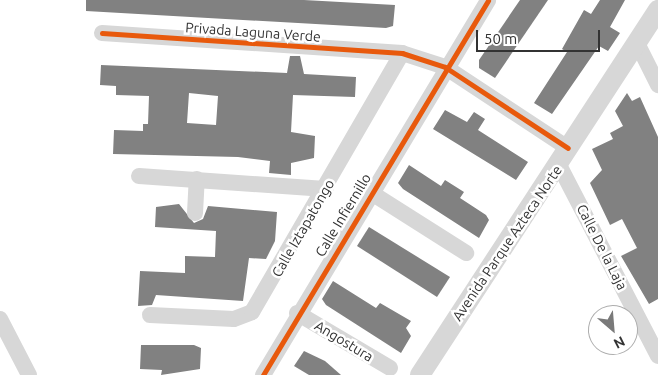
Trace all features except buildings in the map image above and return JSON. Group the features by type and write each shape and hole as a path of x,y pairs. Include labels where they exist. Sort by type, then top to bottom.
{"street":[{"name":"Calle Infiernillo","path":"263,375 297,313 488,0"},
{"name":"Avenida Parque Azteca Norte","path":"420,375 638,45 658,10"},
{"name":"Privada Laguna Verde","path":"102,33 402,54 446,68 564,156"},
{"path":"638,45 658,85"},
{"name":"Calle Iztapatongo","path":"150,316 234,319 252,312 326,189 402,54"},
{"name":"Calle De la Laja","path":"564,156 658,356"},
{"path":"139,176 326,189"},
{"path":"195,213 197,179"},
{"path":"370,192 466,253"},
{"name":"Angostura","path":"297,313 390,368"},
{"path":"0,319 29,375"}],"cycle path":[{"path":"263,375 488,0"},
{"path":"102,33 402,53 445,67 568,148"}]}
